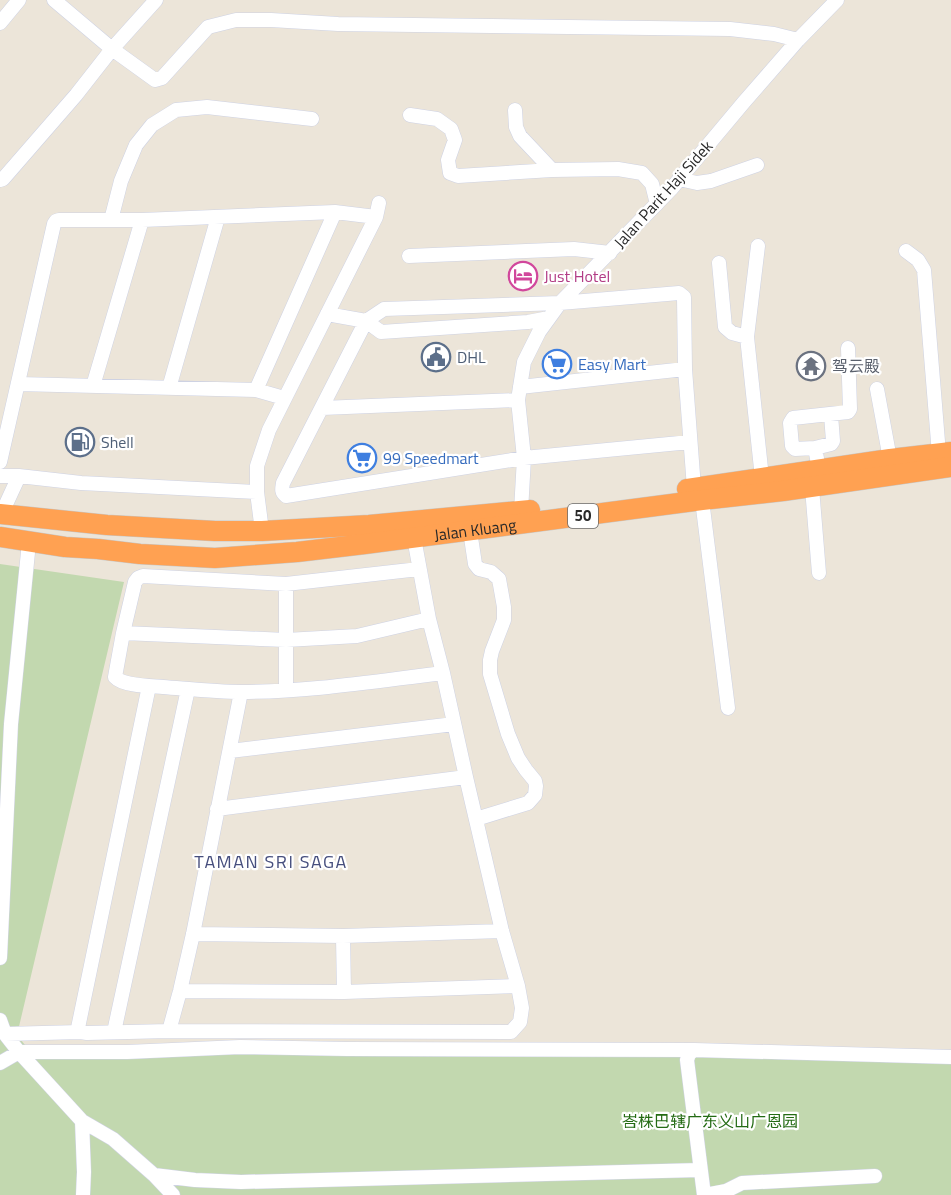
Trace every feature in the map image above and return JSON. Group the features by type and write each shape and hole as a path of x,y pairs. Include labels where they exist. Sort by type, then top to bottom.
{"highway":[{"name":"Jalan Kluang","path":"0,537 65,547 170,557 215,558 297,552 470,531 698,494 762,478 819,469 890,459 947,458"},
{"name":"Jalan Kluang","path":"0,514 107,525 214,531 262,531 369,525 698,494 812,488 947,458"},
{"path":"65,547 78,543 86,535 87,530 74,522"},
{"path":"214,531 204,536 199,549 202,553 215,558"}],"street":[{"path":"0,23 20,0"},
{"path":"54,0 111,49 155,80 162,78 208,27 236,20 350,24 730,29 774,33 798,40"},
{"path":"0,180 76,95 111,49 156,0"},
{"name":"Jalan Parit Haji Sidek","path":"521,511 524,458 519,394 524,362 532,345 560,303 657,204 798,40 837,0"},
{"path":"111,220 121,181 135,145 152,125 176,110 207,107 312,118"},
{"path":"515,110 516,127 520,136 552,170"},
{"path":"410,115 436,120 451,129 455,140 448,160 450,173 458,176 552,170 618,169 642,173 652,184 657,204"},
{"path":"679,179 697,183 711,181 757,165"},
{"path":"262,531 257,492 257,466 269,430 376,217 379,203"},
{"path":"0,462 56,221 335,212 376,217"},
{"path":"256,390 335,212"},
{"path":"169,388 218,217"},
{"path":"93,386 142,220"},
{"path":"758,246 747,337 762,478"},
{"path":"409,256 574,249 610,253"},
{"path":"906,251 918,261 924,270 947,458"},
{"path":"719,263 726,327 732,333 747,337"},
{"path":"690,442 524,458 286,496 282,489 366,321 384,309 560,303 679,294 684,297 685,369 690,442 728,708"},
{"path":"327,314 366,321 381,332 528,322 549,318"},
{"path":"831,415 833,441 831,444 815,448 795,449 792,446 790,423 793,418 831,415 848,412 850,409 848,348"},
{"path":"322,408 519,394 685,369"},
{"path":"18,384 256,390 284,398"},
{"path":"878,389 890,459"},
{"path":"815,448 819,469"},
{"path":"0,476 92,484 257,492"},
{"path":"0,514 19,476"},
{"path":"812,488 819,573"},
{"path":"470,531 475,564 479,569 491,572 499,579 504,607 504,620 490,660 490,674 508,734 518,758 535,781 536,786 535,795 528,803 476,819"},
{"path":"5,1034 169,1031 511,1032 520,1022 522,1008 518,986 502,931 429,619 414,538"},
{"path":"0,958 11,724 29,542"},
{"path":"166,578 170,557"},
{"path":"419,568 286,584 143,576 135,582 115,677 119,681 149,686 241,692 286,690 443,673"},
{"path":"286,584 286,690"},
{"path":"123,633 286,640 357,636 429,619"},
{"path":"80,1032 78,1028 149,686"},
{"path":"114,1032 188,689"},
{"path":"169,1031 193,934 241,692"},
{"path":"230,751 454,724"},
{"path":"217,809 466,777"},
{"path":"193,934 343,936 502,931"},
{"path":"343,936 344,992"},
{"path":"180,991 344,992 518,986"},
{"path":"0,1020 5,1034 19,1052 82,1121 113,1139 173,1195"},
{"path":"0,1064 19,1052 127,1052 240,1047 694,1050 951,1057"},
{"path":"694,1050 689,1054 687,1060 704,1195 726,1191 742,1183 875,1176"},
{"path":"82,1121 83,1195"},
{"path":"154,1175 241,1182 700,1170"}],"green space":[{"name":"峇株巴辖广东义山广恩园","path":"0,564 124,582 17,1035 29,1050 951,1054 951,1195 0,1195"}],"place":[{"name":"Just Hotel","path":"523,276"},
{"name":"DHL","path":"436,357"},
{"name":"Easy Mart","path":"557,364"},
{"name":"驾云殿","path":"811,366"},
{"name":"Shell","path":"80,442"},
{"name":"99 Speedmart","path":"362,458"}],"district":[{"name":"TAMAN SRI SAGA","path":"271,862"}]}
